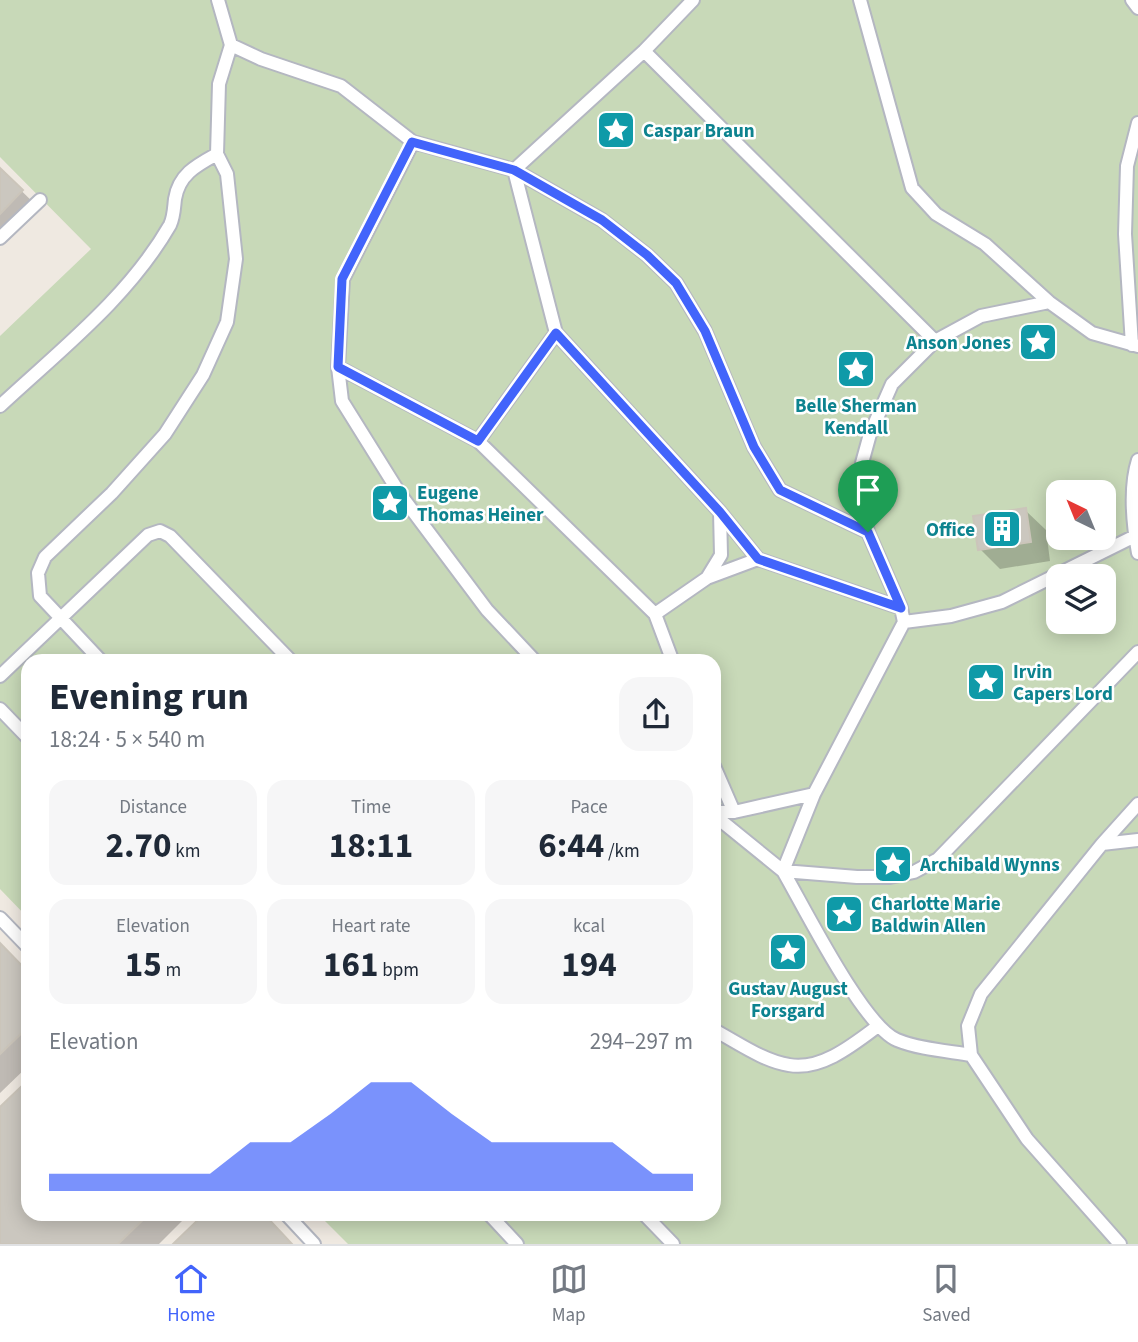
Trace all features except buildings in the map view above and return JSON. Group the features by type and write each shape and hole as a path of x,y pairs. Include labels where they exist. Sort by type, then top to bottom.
{"lane":[{"path":"94,654 40,596 38,573 45,557 112,493 165,434 204,375 227,322 236,259 227,174 217,154 219,83 231,45 218,0"},
{"path":"514,170 644,51 693,0"},
{"path":"860,0 912,188 936,214 985,244 1049,302 1092,332 1135,346 1125,234 1127,166 1138,123"},
{"path":"1132,0 1138,8"},
{"path":"231,45 261,59 341,86 412,142 514,170 602,220 647,255 676,283 705,331 754,447 780,490 868,532"},
{"path":"644,51 935,341"},
{"path":"412,142 342,279 338,367 342,401 400,494 487,610 528,654"},
{"path":"0,406 118,296 148,259 172,221 177,187 192,168 217,154"},
{"path":"514,170 556,333 720,512 758,559 901,608"},
{"path":"0,238 40,200"},
{"path":"783,871 814,794 904,622 901,608 868,532 859,492 862,463 870,434 892,384 935,341 981,316 1049,302"},
{"path":"478,441 556,333"},
{"path":"338,367 478,441 655,614 670,654"},
{"path":"1138,460 1134,474 1135,536 1138,553"},
{"path":"707,578 721,555 720,512"},
{"path":"23,654 148,535 160,531 170,536 284,654"},
{"path":"904,622 951,616 1002,602 1135,536"},
{"path":"655,614 707,578 758,559"},
{"path":"783,871 890,877 914,872 938,859 1138,652"},
{"path":"0,677 21,656"},
{"path":"0,709 21,731"},
{"path":"721,782 734,812"},
{"path":"721,813 814,794"},
{"path":"1120,1244 1027,1139 971,1055 968,1026 981,994 1102,844 1138,804"},
{"path":"721,819 783,871 860,1004 878,1026 896,1040 971,1055"},
{"path":"1102,844 1138,840"},
{"path":"0,918 21,940"},
{"path":"721,1034 772,1060 795,1066 821,1061 851,1046 878,1026"},
{"path":"293,1221 314,1244"},
{"path":"496,1221 517,1244"},
{"path":"651,1221 673,1244"}],"green space":[{"path":"0,0 1138,0 1138,1244 348,1244 325,1221 721,1221 721,654 21,654 21,911 0,889 0,336 91,249 0,157"}],"place":[{"name":"Caspar Braun","path":"616,130"},
{"name":"Anson Jones","path":"1038,342"},
{"name":"Belle Sherman Kendall","path":"856,369"},
{"name":"Eugene Thomas Heiner","path":"390,503"},
{"name":"Office","path":"1002,529"},
{"name":"Irvin Capers Lord","path":"986,682"},
{"name":"Archibald Wynns","path":"893,864"},
{"name":"Charlotte Marie Baldwin Allen","path":"844,914"},
{"name":"Gustav August Forsgard","path":"788,952"}],"route":[{"path":"412,142 514,170 602,220 647,255 676,283 705,331 754,447 780,490 868,532 901,608 758,559 720,512 556,333 478,441 338,367 342,279 412,142"}]}
